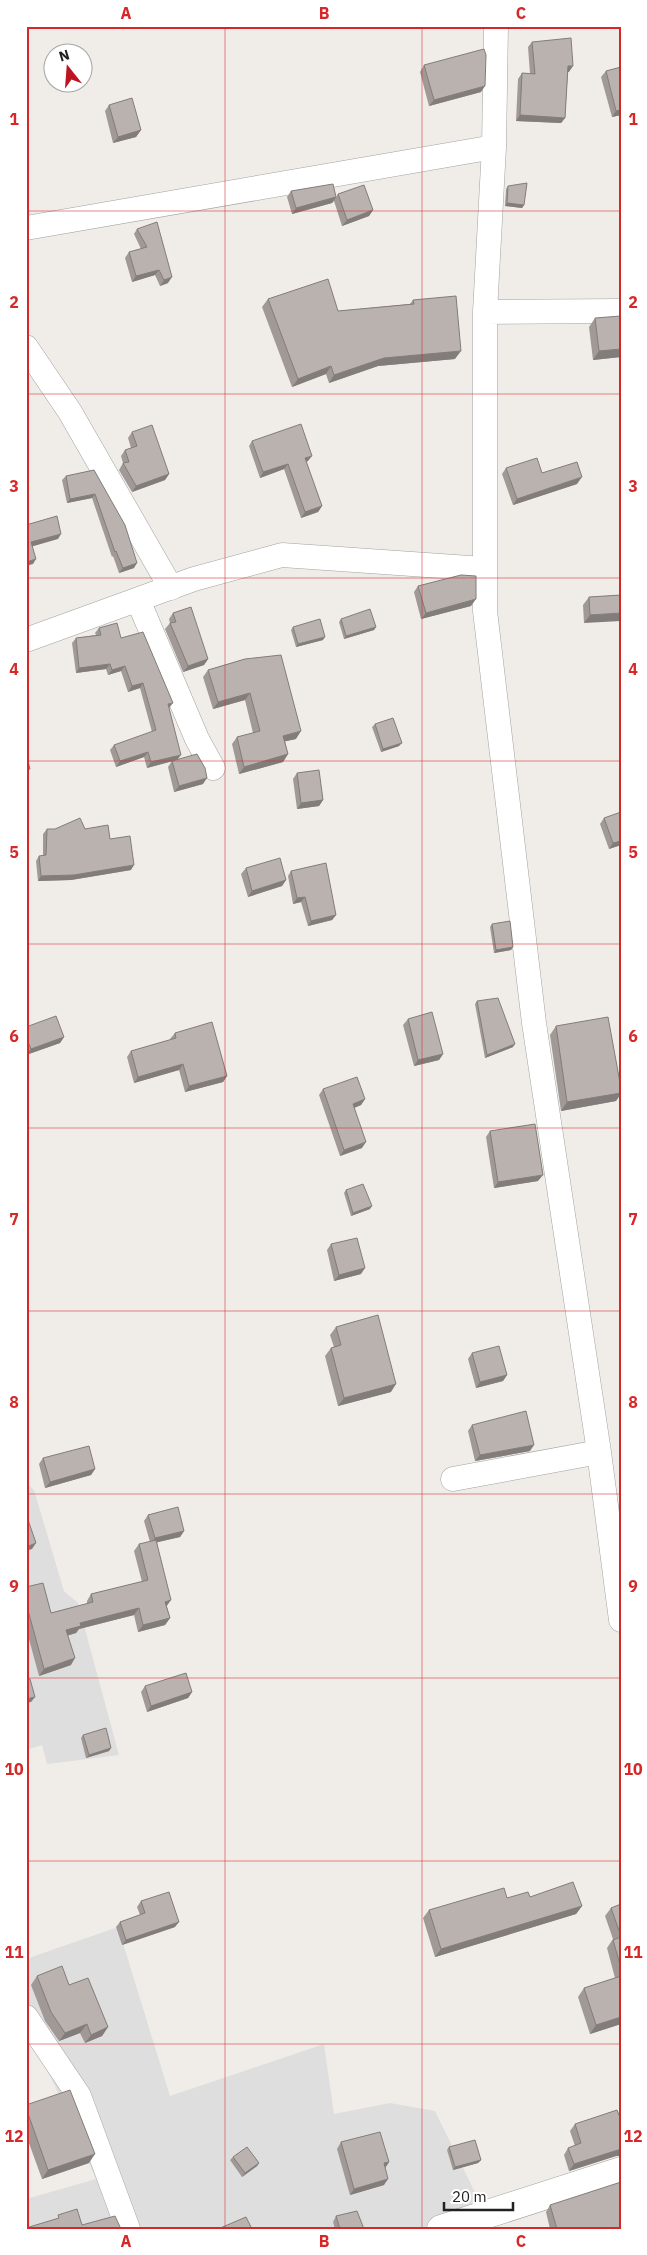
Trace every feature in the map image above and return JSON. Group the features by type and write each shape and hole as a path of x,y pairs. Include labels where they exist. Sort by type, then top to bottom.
{"street":[{"path":"496,26 494,147 486,312 485,611 534,1023 599,1452 621,1620"},
{"path":"26,228 494,147"},
{"path":"486,312 621,311"},
{"path":"26,347 70,412 171,588"},
{"path":"26,640 194,580 282,555 484,569"},
{"path":"138,600 197,739 214,768"},
{"path":"453,1479 599,1452"},
{"path":"26,2017 79,2096 128,2229"},
{"path":"441,2229 621,2171"}],"shaded area":[{"path":"26,1482 34,1490 64,1591 78,1603 119,1755 47,1764 42,1745 26,1750"},
{"path":"118,1927 170,2096 324,2044 334,2114 390,2103 435,2111 489,2221 462,2229 26,2229 26,2199 96,2179 26,2021 26,1959"}],"building":[{"path":"571,38 573,66 568,66 565,118 520,115 522,73 535,74 532,42"},
{"path":"484,49 486,55 485,86 434,100 424,65"},
{"path":"621,67 621,110 616,111 606,71"},
{"path":"132,98 141,130 118,137 109,105"},
{"path":"527,183 524,205 507,203 508,186"},
{"path":"333,184 336,197 296,208 291,191"},
{"path":"364,185 373,210 347,220 338,194"},
{"path":"157,222 172,277 164,280 159,270 136,276 129,252 147,247 137,229"},
{"path":"328,279 338,311 414,304 413,300 456,296 461,351 384,358 334,375 331,366 298,379 268,299"},
{"path":"621,316 621,349 599,351 595,318"},
{"path":"301,424 312,456 305,458 322,506 305,512 288,464 263,472 252,441"},
{"path":"152,425 169,474 136,486 123,463 129,462 125,450 137,446 132,432"},
{"path":"537,458 542,473 577,462 582,477 517,499 506,468"},
{"path":"94,470 125,525 137,563 123,568 115,552 95,494 70,499 66,476"},
{"path":"57,516 61,534 31,542 36,559 26,562 26,525"},
{"path":"461,575 476,576 476,599 426,613 418,586"},
{"path":"621,595 621,613 590,615 589,597"},
{"path":"191,607 208,659 188,666 170,623 176,622 173,613"},
{"path":"370,609 376,627 346,636 341,619"},
{"path":"320,619 325,637 298,644 293,627"},
{"path":"117,623 121,638 143,632 173,703 168,704 181,755 151,762 148,752 120,761 114,745 156,730 143,683 132,686 125,666 112,670 110,664 79,668 76,638 101,635 99,628"},
{"path":"281,655 301,731 283,736 288,754 244,767 237,737 260,731 250,693 218,702 208,670 245,659"},
{"path":"393,718 402,743 383,749 375,724"},
{"path":"26,754 30,769 26,770"},
{"path":"197,754 205,768 207,778 179,786 172,761"},
{"path":"319,770 323,800 301,803 297,773"},
{"path":"621,812 621,841 613,843 604,818"},
{"path":"80,818 85,829 108,825 110,839 130,836 134,865 74,875 41,876 39,856 46,855 47,829 55,829"},
{"path":"280,858 286,880 252,891 246,868"},
{"path":"326,863 336,915 311,921 305,897 297,898 291,871"},
{"path":"510,921 513,947 496,950 492,924"},
{"path":"498,998 515,1044 487,1055 477,1001"},
{"path":"432,1012 443,1054 418,1060 408,1019"},
{"path":"56,1016 64,1037 31,1049 26,1037 26,1027"},
{"path":"608,1017 621,1093 567,1102 556,1026"},
{"path":"212,1022 227,1076 189,1086 183,1064 138,1077 131,1051 176,1038 175,1033"},
{"path":"357,1077 365,1099 353,1104 366,1142 344,1150 323,1089"},
{"path":"535,1124 543,1175 498,1182 490,1131"},
{"path":"363,1184 372,1206 353,1213 346,1190"},
{"path":"357,1238 365,1268 339,1275 331,1244"},
{"path":"378,1315 396,1384 344,1398 331,1348 341,1345 336,1327"},
{"path":"499,1346 507,1375 480,1382 472,1353"},
{"path":"526,1411 534,1445 480,1455 472,1425"},
{"path":"89,1446 95,1469 50,1482 43,1458"},
{"path":"178,1507 184,1531 155,1538 148,1515"},
{"path":"26,1514 36,1543 26,1547"},
{"path":"156,1540 171,1600 165,1602 170,1618 143,1625 139,1608 80,1623 81,1626 66,1630 75,1658 44,1669 26,1603 26,1587 43,1583 51,1613 93,1602 91,1594 148,1580 139,1544"},
{"path":"186,1673 192,1692 151,1706 145,1686"},
{"path":"30,1679 35,1697 26,1699 26,1680"},
{"path":"106,1728 111,1748 89,1755 83,1735"},
{"path":"573,1882 582,1906 441,1949 429,1910 504,1888 507,1898 528,1892 530,1897"},
{"path":"169,1892 179,1922 126,1940 120,1922 145,1913 141,1901"},
{"path":"621,1904 621,1936 611,1908"},
{"path":"621,1937 621,1968 613,1940"},
{"path":"62,1966 69,1985 88,1978 108,2027 91,2035 87,2024 65,2033 51,2012 37,1976"},
{"path":"621,1976 621,2017 596,2025 584,1988"},
{"path":"70,2090 95,2154 48,2170 26,2105"},
{"path":"617,2110 621,2120 621,2149 574,2164 568,2148 581,2143 575,2124"},
{"path":"380,2132 389,2162 384,2163 388,2179 354,2189 341,2142"},
{"path":"475,2140 481,2160 455,2167 449,2147"},
{"path":"247,2147 259,2163 245,2173 233,2157"},
{"path":"621,2182 621,2227 615,2229 557,2229 550,2205"},
{"path":"77,2209 82,2225 115,2216 121,2229 26,2229 59,2218 58,2215"},
{"path":"357,2211 364,2229 340,2229 336,2216"},
{"path":"246,2217 252,2229 218,2229"}]}
